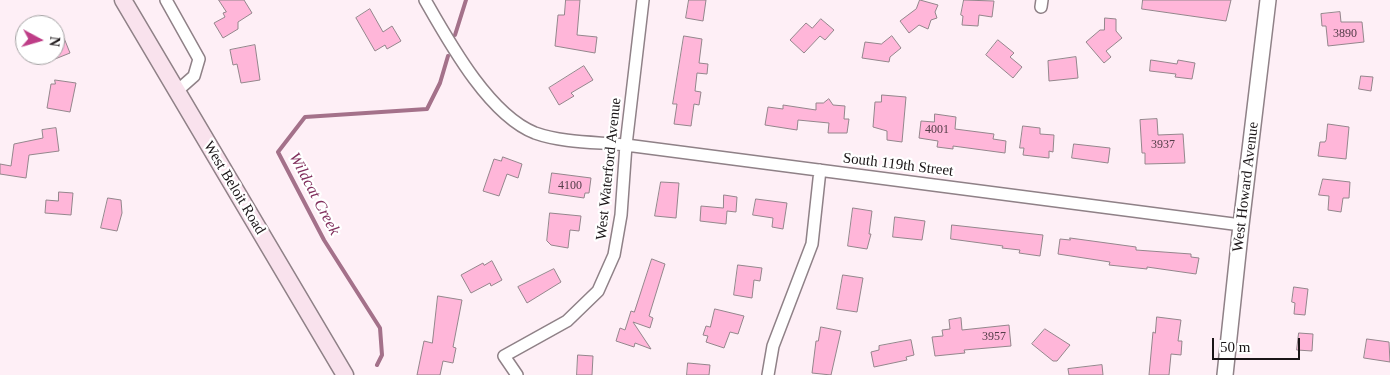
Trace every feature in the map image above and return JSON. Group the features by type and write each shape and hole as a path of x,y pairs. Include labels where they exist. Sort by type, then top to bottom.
{"main road":[{"name":"West Beloit Road","path":"124,0 345,375"}],"street":[{"path":"166,0 199,59 194,76 177,91"},
{"name":"South 119th Street","path":"425,0 450,44 496,106 534,132 551,137 626,145 1241,225"},
{"name":"West Waterford Avenue","path":"517,375 504,356 567,321 598,291 614,255 621,215 626,145 643,0"},
{"name":"West Howard Avenue","path":"1225,375 1268,0"},
{"path":"768,375 773,346 812,244 820,170"}],"building":[{"path":"219,0 244,0 252,13 238,22 238,29 223,38 214,23 225,17 223,13 226,12"},
{"path":"566,0 580,0 577,35 597,37 595,53 555,46 558,15 564,15"},
{"path":"689,0 706,0 703,21 686,18"},
{"path":"920,0 938,5 935,12 937,18 931,20 928,29 919,25 909,33 900,21 916,9"},
{"path":"964,0 994,1 992,17 979,15 978,26 962,25 963,16 961,15"},
{"path":"1143,0 1231,0 1226,21 1142,9"},
{"path":"370,9 383,32 392,26 401,41 387,49 385,45 375,51 356,18"},
{"path":"1340,12 1341,22 1362,22 1364,42 1328,46 1326,26 1322,26 1321,14"},
{"path":"1105,18 1116,19 1116,31 1122,38 1106,51 1111,57 1104,63 1086,42 1100,30 1104,30"},
{"path":"821,19 834,30 825,40 820,36 804,53 790,40 806,23 812,28"},
{"path":"684,36 702,39 699,63 708,64 707,74 697,73 695,91 701,92 699,105 694,104 691,126 674,124 677,104 673,104"},
{"path":"892,36 901,48 890,57 889,62 862,58 865,42 881,44"},
{"path":"65,40 70,53 65,55"},
{"path":"998,40 1014,53 1010,57 1022,67 1013,78 986,55"},
{"path":"255,45 260,80 241,83 237,64 233,65 230,50"},
{"path":"1076,57 1078,78 1049,81 1048,61"},
{"path":"1151,60 1177,64 1178,60 1195,63 1192,79 1175,77 1176,74 1150,71"},
{"path":"584,66 593,80 571,93 574,96 559,105 549,88"},
{"path":"1361,76 1373,77 1371,91 1359,89"},
{"path":"55,80 76,83 70,112 47,108 51,84 55,84"},
{"path":"882,95 906,97 902,142 887,140 887,131 873,127 875,102 881,102"},
{"path":"829,99 833,105 845,106 844,119 849,119 847,133 828,133 829,123 798,120 797,130 765,125 768,107 783,109 783,105 816,110 816,103 823,103"},
{"path":"935,114 956,117 955,129 994,134 993,139 1006,141 1005,153 953,146 953,149 937,147 938,141 919,138 921,121 934,122"},
{"path":"1157,119 1158,135 1183,134 1185,163 1145,164 1145,153 1142,153 1140,120"},
{"path":"1328,124 1349,127 1346,159 1318,156 1320,142 1325,142 1326,140"},
{"path":"1023,126 1040,128 1040,134 1054,135 1053,152 1049,151 1049,158 1023,155 1024,148 1020,148"},
{"path":"56,128 59,151 29,155 26,178 0,174 0,164 11,166 14,144 43,138 42,130"},
{"path":"1074,144 1110,148 1108,163 1072,158"},
{"path":"503,157 522,164 518,178 507,174 499,196 483,191 494,159 501,161"},
{"path":"552,173 591,178 589,193 585,193 584,198 549,193"},
{"path":"1323,179 1350,182 1349,198 1343,198 1341,212 1328,210 1329,196 1319,195"},
{"path":"661,182 679,183 676,218 655,216"},
{"path":"59,192 73,193 71,215 45,213 46,200 58,201"},
{"path":"724,195 737,197 736,212 727,211 726,224 700,221 701,206 723,208"},
{"path":"108,198 121,200 122,213 117,231 101,228"},
{"path":"756,199 787,203 783,229 772,227 773,218 753,215"},
{"path":"853,208 872,211 869,234 871,234 867,249 848,246"},
{"path":"550,213 581,216 579,231 570,230 568,248 551,245 547,241"},
{"path":"895,217 925,221 922,240 893,237"},
{"path":"952,225 1043,235 1040,256 1019,253 1020,250 1002,248 1003,246 951,239"},
{"path":"1070,238 1136,247 1136,250 1191,254 1191,257 1199,258 1196,274 1147,267 1147,269 1109,265 1110,262 1058,254 1060,239 1070,240"},
{"path":"652,259 665,264 649,316 653,318 650,328 633,322 651,349 635,343 634,347 616,341 620,328 625,330 631,311 634,312"},
{"path":"492,261 502,280 491,286 490,283 471,293 461,275 483,263 484,265"},
{"path":"738,265 762,268 760,281 754,280 752,298 734,295"},
{"path":"554,269 561,282 527,303 518,287"},
{"path":"843,275 863,278 857,312 837,309"},
{"path":"1294,287 1308,289 1305,315 1294,314 1295,303 1292,302"},
{"path":"438,296 462,300 453,347 456,348 453,363 443,361 440,375 417,375 424,341 432,343"},
{"path":"715,309 744,316 738,334 730,332 724,348 706,342 708,336 703,335 706,326 710,327"},
{"path":"1157,317 1181,320 1178,341 1182,341 1181,355 1171,354 1169,375 1149,375 1153,332 1155,333"},
{"path":"961,318 962,330 1009,325 1011,346 964,350 965,353 935,356 932,337 943,336 942,330 950,329 949,320"},
{"path":"821,327 841,331 831,375 812,373 816,341 818,341"},
{"path":"1045,329 1070,345 1057,361 1053,361 1032,344"},
{"path":"1299,333 1313,334 1312,351 1297,350"},
{"path":"1367,339 1389,342 1390,362 1364,358"},
{"path":"911,340 914,355 906,357 907,360 874,367 871,352 879,350 879,346"},
{"path":"578,355 593,356 592,375 577,375"},
{"path":"688,363 710,365 709,375 687,375"},
{"path":"1102,365 1103,375 1069,375 1068,369"}],"waterway":[{"name":"Wildcat Creek","path":"455,35 466,0"},
{"name":"Wildcat Creek","path":"377,365 382,355 380,328 324,240 278,152 305,117 427,109 440,83 448,56"}]}
